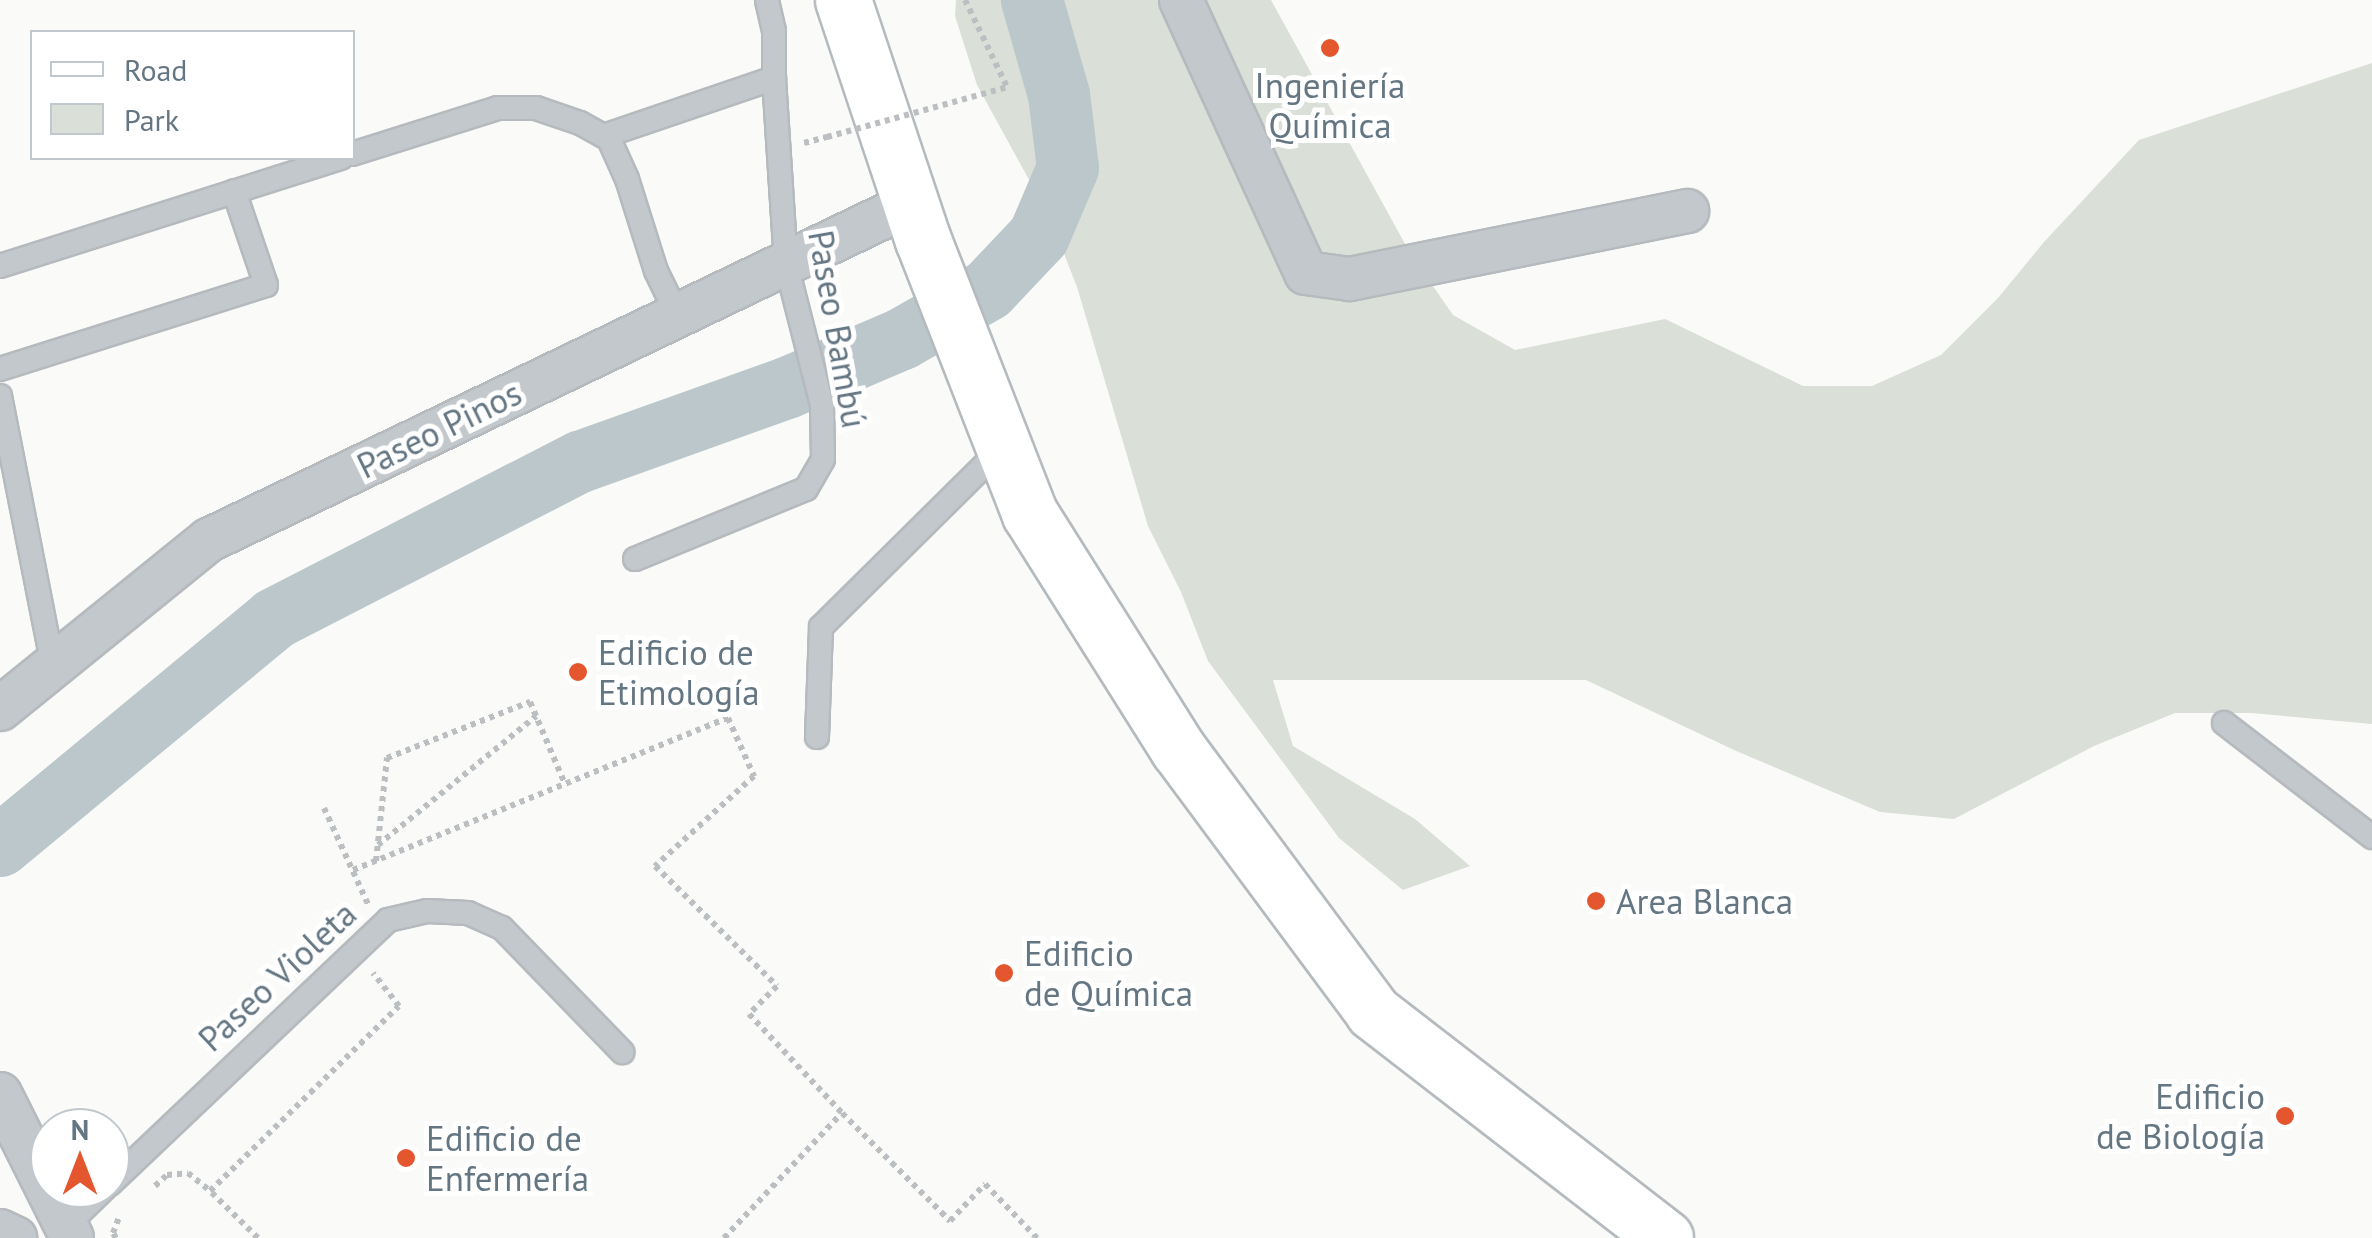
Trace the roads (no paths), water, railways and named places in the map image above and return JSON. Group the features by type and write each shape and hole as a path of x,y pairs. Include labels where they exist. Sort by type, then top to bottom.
{"main road":[{"path":"845,1 918,221 1030,514 1178,748 1373,1012 1665,1238"}],"street":[{"path":"1181,0 1306,272 1350,279 1687,211"},
{"name":"Paseo Pinos","path":"0,708 209,540 786,264 918,221"},
{"path":"0,1094 69,1232"},
{"path":"0,1231 14,1238"}],"lane":[{"name":"Paseo Bambú","path":"635,560 806,489 823,459 822,405 786,264 774,31 767,0"},
{"path":"604,136 774,78"},
{"path":"355,153 498,108 536,108 604,136 628,180 656,272 677,314"},
{"path":"1,270 335,160"},
{"path":"0,370 266,286 234,191"},
{"path":"0,396 53,667"},
{"path":"816,737 821,628 995,424"},
{"path":"2224,724 2372,838"},
{"name":"Paseo Violeta","path":"130,1165 379,927 388,920 426,911 468,912 502,928 622,1052"},
{"name":"Paseo Violeta","path":"69,1232 89,1208"}],"waterway":[{"path":"0,846 274,619 580,462 787,388 902,339 988,290 1039,236 1068,168 1059,95 1032,0"}],"place":[{"name":"Ingeniería Química","path":"1330,48"},
{"name":"Edificio de Etimología","path":"578,672"},
{"name":"Area Blanca","path":"1596,901"},
{"name":"Edificio de Química","path":"1004,973"},
{"name":"Edificio de Biología","path":"2285,1116"},
{"name":"Edificio de Enfermería","path":"406,1158"}]}
